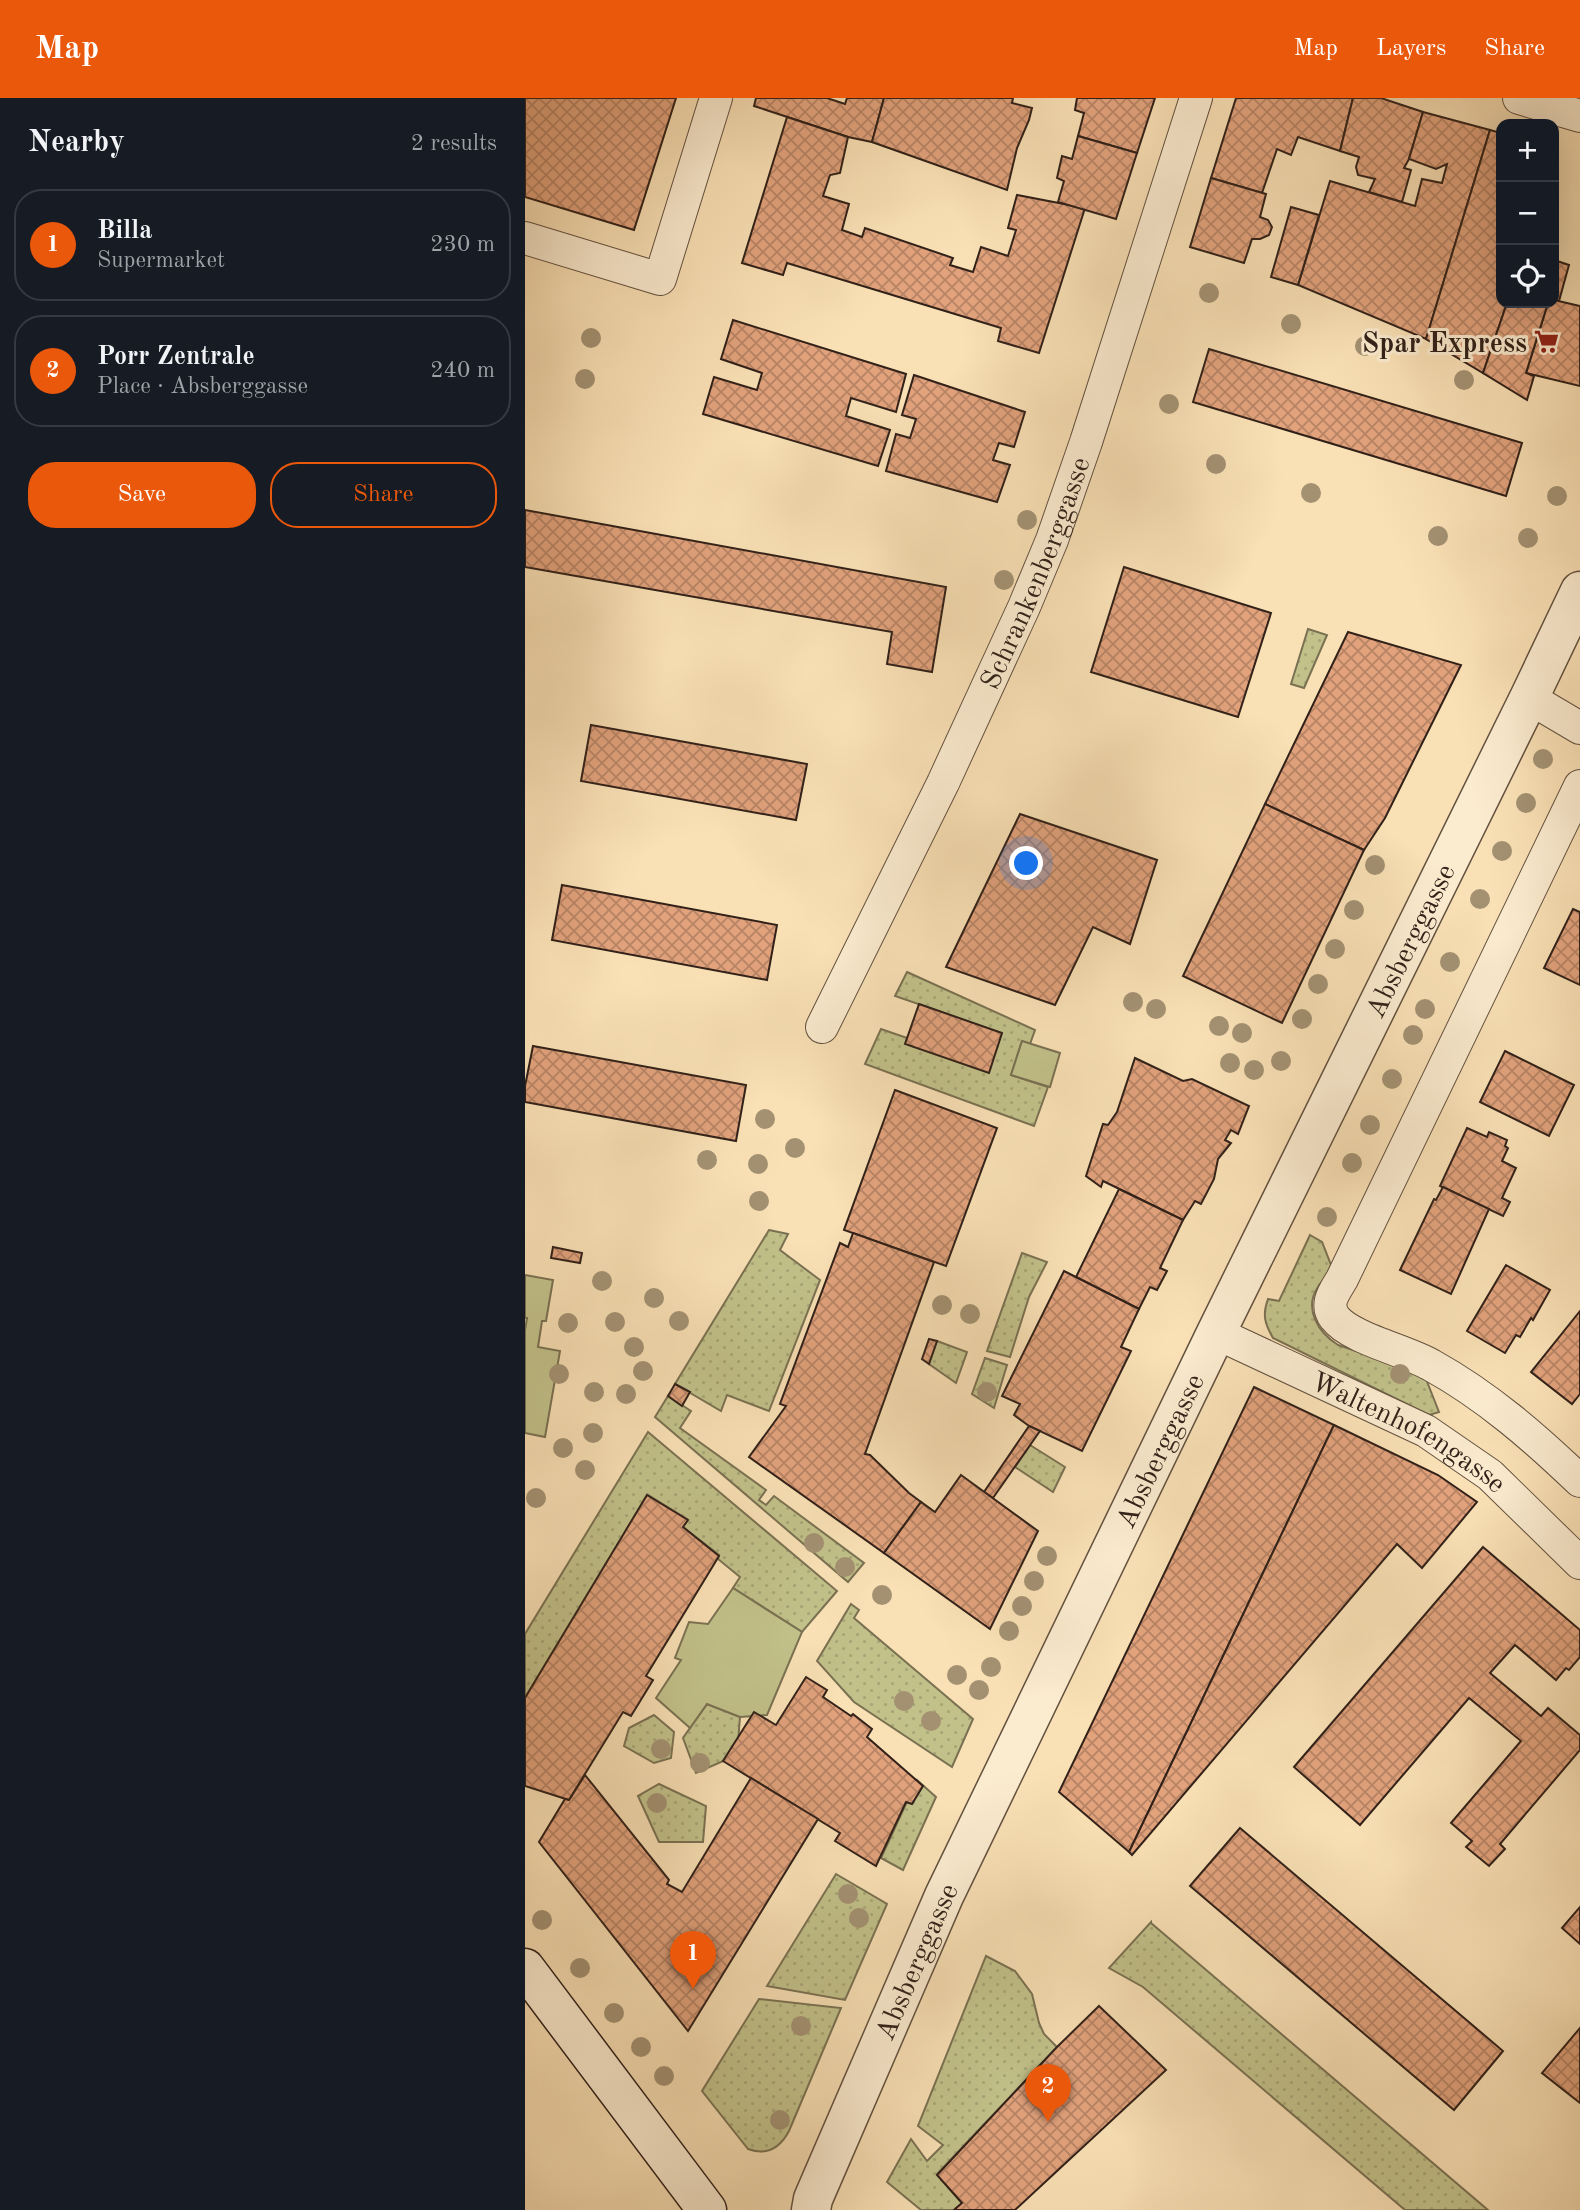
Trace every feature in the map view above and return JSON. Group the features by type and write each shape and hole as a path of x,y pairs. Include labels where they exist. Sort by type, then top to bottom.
{"street":[{"path":"525,238 660,279 716,98"},
{"name":"Schrankenberggasse","path":"822,1027 943,783 1052,540 1196,98"},
{"path":"1519,98 1580,116"},
{"name":"Absberggasse","path":"811,2210 813,2199 944,1896 1216,1333 1580,591"},
{"path":"1529,698 1580,728"},
{"path":"1580,786 1571,830 1349,1266 1332,1294 1330,1308 1336,1320 1350,1330 1430,1364 1492,1403 1580,1480"},
{"name":"Waltenhofengasse","path":"1216,1333 1426,1431 1490,1475 1580,1563"},
{"path":"525,1968 707,2210"}],"shaded area":[{"path":"1308,629 1327,635 1304,688 1291,684"},
{"path":"907,972 1035,1030 1030,1044 1022,1041 1011,1075 1048,1087 1034,1126 865,1064 881,1029 907,1038 1002,1033 895,996"},
{"path":"1022,1041 1060,1053 1050,1087 1011,1075"},
{"path":"769,1230 788,1234 780,1250 820,1280 769,1411 727,1395 721,1411 675,1384"},
{"path":"1310,1235 1322,1242 1333,1270 1314,1295 1313,1312 1319,1327 1338,1345 1417,1371 1426,1379 1439,1412 1429,1415 1273,1338 1265,1319 1268,1299 1279,1301"},
{"path":"1022,1253 1047,1262 1029,1297 1010,1357 987,1351"},
{"path":"525,1275 553,1280 546,1321 542,1321 538,1347 560,1351 545,1437 525,1433"},
{"path":"937,1341 967,1352 956,1383 929,1364"},
{"path":"985,1358 1007,1365 994,1408 972,1394"},
{"path":"668,1396 691,1411 680,1428 766,1490 759,1500 766,1505 774,1496 864,1563 848,1582 655,1417"},
{"path":"648,1432 837,1591 802,1632 733,1588 740,1577 718,1559 719,1555 683,1527 687,1519 648,1495 525,1698 525,1634"},
{"path":"1030,1445 1065,1467 1053,1492 1015,1467"},
{"path":"733,1588 802,1632 767,1715 740,1717 707,1704 690,1728 656,1698 681,1660 675,1658 689,1622 708,1624"},
{"path":"851,1604 859,1610 854,1618 973,1719 952,1767 854,1702 817,1661"},
{"path":"707,1704 740,1717 737,1755 696,1773 683,1738"},
{"path":"654,1715 674,1732 671,1758 654,1763 624,1746 629,1728"},
{"path":"917,1780 936,1797 903,1870 881,1858"},
{"path":"659,1784 706,1806 703,1842 659,1842 638,1796"},
{"path":"836,1874 887,1904 845,2000 767,1986"},
{"path":"1151,1922 1488,2210 1405,2210 1143,1987 1109,1968"},
{"path":"986,1956 1015,1971 1032,1994 1044,2034 1057,2047 937,2174 962,2203 954,2210 921,2210 887,2182 911,2139 927,2161 943,2145 918,2126"},
{"path":"759,1999 841,2008 789,2131 777,2146 761,2152 748,2149 702,2091"}],"building":[{"path":"525,98 676,98 634,230 525,197"},
{"path":"756,98 827,98 845,104 847,98 884,98 872,142 848,137 754,106"},
{"path":"884,98 1013,98 1012,103 1032,108 1017,148 1007,190 872,142"},
{"path":"1077,98 1155,98 1137,153 1078,136 1084,113 1075,110"},
{"path":"1236,98 1353,98 1340,151 1298,137 1291,155 1277,149 1262,193 1211,178"},
{"path":"1353,98 1381,98 1423,112 1404,168 1411,170 1402,202 1369,192 1375,179 1358,175 1356,167 1359,157 1340,151"},
{"path":"1423,112 1490,130 1426,339 1298,285 1330,181 1415,206 1422,179 1442,183 1447,164 1436,169 1409,159"},
{"path":"787,117 848,137 840,173 830,175 823,196 849,204 842,230 862,237 865,228 953,258 950,265 973,272 981,247 1008,256 1016,230 1008,228 1017,195 1085,208 1039,353 998,341 1001,328 787,263 783,275 742,263"},
{"path":"1490,130 1496,132 1496,308 1505,308 1483,373 1426,339"},
{"path":"1078,136 1137,153 1116,219 1058,202 1064,181 1057,178 1062,156 1072,159"},
{"path":"1211,178 1266,194 1260,217 1268,220 1272,227 1269,235 1252,239 1244,263 1190,247"},
{"path":"1291,207 1319,215 1298,285 1271,277"},
{"path":"1559,262 1569,265 1559,301"},
{"path":"1559,301 1580,306 1580,386 1526,373 1546,308 1559,308"},
{"path":"1505,308 1546,308 1526,373 1534,376 1527,400 1483,373"},
{"path":"733,320 906,374 896,412 851,398 846,416 890,430 878,466 703,414 714,377 757,390 762,373 721,359"},
{"path":"1209,349 1522,443 1506,496 1193,402"},
{"path":"914,375 1025,412 1014,447 999,443 993,460 1010,465 997,502 886,471 896,434 910,438 916,419 902,415"},
{"path":"525,510 946,587 932,672 887,664 892,632 525,567"},
{"path":"1124,567 1271,613 1238,717 1091,672"},
{"path":"1348,632 1461,665 1385,818 1364,850 1265,804"},
{"path":"591,725 807,764 796,820 581,781"},
{"path":"1265,804 1364,850 1282,1023 1183,976"},
{"path":"1020,814 1157,860 1130,944 1093,927 1055,1005 946,967"},
{"path":"562,885 777,925 767,980 552,940"},
{"path":"1573,909 1580,912 1580,985 1544,968"},
{"path":"919,1004 1002,1033 989,1073 905,1044"},
{"path":"533,1046 746,1085 736,1141 525,1102 525,1086"},
{"path":"1505,1051 1574,1085 1549,1136 1480,1102"},
{"path":"1135,1058 1183,1081 1192,1079 1249,1106 1238,1134 1231,1130 1225,1140 1231,1143 1218,1159 1214,1179 1201,1204 1195,1201 1183,1220 1103,1181 1101,1187 1086,1176 1103,1124 1108,1125 1117,1112"},
{"path":"895,1090 997,1128 946,1266 844,1230"},
{"path":"1467,1128 1487,1137 1489,1132 1507,1140 1505,1146 1508,1148 1502,1161 1516,1168 1502,1198 1510,1202 1503,1216 1440,1186"},
{"path":"1443,1187 1489,1209 1451,1294 1400,1270 1434,1199 1436,1200"},
{"path":"1119,1189 1183,1220 1160,1268 1167,1271 1157,1290 1150,1287 1139,1309 1076,1277"},
{"path":"853,1233 934,1262 865,1454 870,1455 921,1502 884,1553 749,1457 786,1406 780,1404 840,1243 848,1247"},
{"path":"553,1247 582,1253 580,1263 551,1258"},
{"path":"1506,1265 1550,1290 1533,1320 1531,1318 1520,1337 1516,1335 1505,1353 1467,1331"},
{"path":"1064,1271 1139,1309 1121,1347 1131,1351 1082,1451 1029,1426 1014,1415 1020,1404 1002,1396"},
{"path":"1580,1311 1580,1394 1572,1404 1531,1372"},
{"path":"929,1339 937,1341 929,1364 922,1359"},
{"path":"675,1384 690,1392 682,1406 668,1396"},
{"path":"1254,1387 1334,1425 1129,1852 1059,1792"},
{"path":"1334,1425 1438,1475 1477,1502 1422,1568 1397,1544 1132,1855 1129,1852"},
{"path":"1029,1426 1040,1431 993,1498 984,1492"},
{"path":"961,1475 1038,1531 990,1629 884,1553 921,1502 935,1512"},
{"path":"647,1495 688,1520 683,1527 719,1556 646,1676 653,1680 631,1716 623,1712 569,1800 525,1786 525,1698"},
{"path":"1483,1547 1580,1630 1580,1657 1556,1680 1515,1645 1490,1673 1541,1716 1548,1708 1580,1735 1580,1750 1500,1844 1505,1849 1489,1866 1466,1847 1472,1841 1451,1823 1521,1741 1469,1698 1360,1825 1294,1767"},
{"path":"806,1677 827,1690 823,1697 851,1716 853,1714 872,1729 867,1737 923,1786 912,1804 906,1802 876,1866 835,1841 840,1833 723,1761 754,1712 776,1725"},
{"path":"585,1775 669,1880 667,1884 682,1892 751,1778 818,1819 688,2031 539,1842 565,1799 569,1800"},
{"path":"1240,1828 1503,2051 1454,2110 1190,1886"},
{"path":"1580,1907 1580,1944 1562,1928"},
{"path":"1099,2006 1166,2070 1015,2210 954,2210 962,2203 937,2175"},
{"path":"1580,2028 1580,2103 1542,2073"}],"place":[{"name":"Spar Express","path":"1547,342"},
{"name":"Billa","path":"693,1989"},
{"name":"Porr Zentrale","path":"1048,2122"}]}
